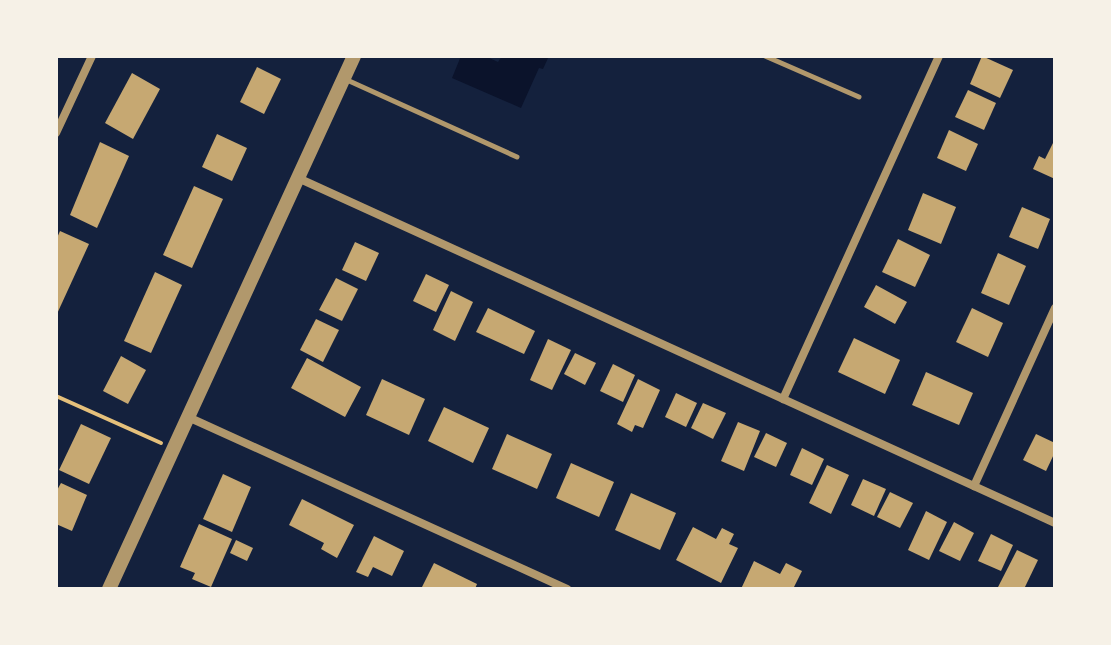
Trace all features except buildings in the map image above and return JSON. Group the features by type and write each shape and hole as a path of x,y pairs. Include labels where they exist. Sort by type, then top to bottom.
{"street":[{"path":"56,133 92,56"},
{"path":"109,589 354,56"},
{"path":"783,399 939,56"},
{"path":"298,178 1055,523"},
{"path":"974,486 1055,308"},
{"path":"188,417 567,589"}],"lane":[{"path":"765,56 859,97"},
{"path":"343,78 517,157"}],"path":[{"path":"56,396 174,448"}],"water":[{"path":"461,56 485,56 498,62 502,56 549,56 543,69 539,68 521,108 452,78"}]}
